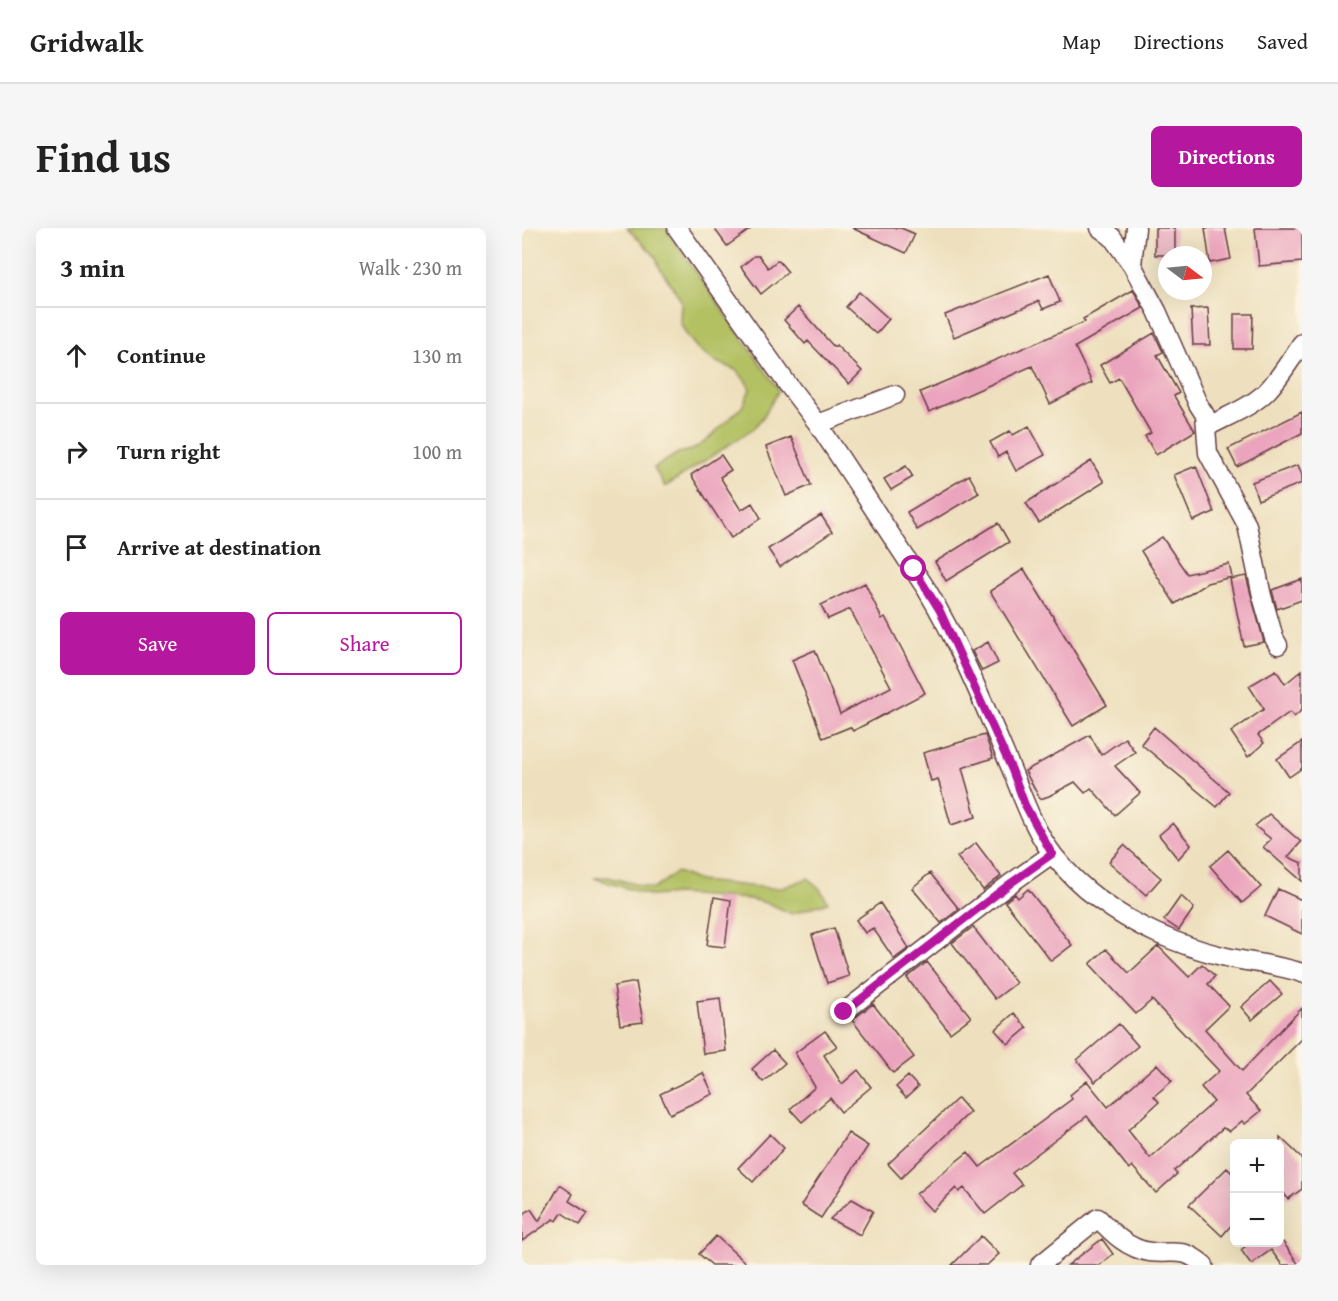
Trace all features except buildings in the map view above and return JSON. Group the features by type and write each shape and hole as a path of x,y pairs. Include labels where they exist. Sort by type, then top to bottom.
{"street":[{"path":"677,228 818,424 901,547 940,611 1012,770 1025,805 1052,854 1096,898 1113,910 1158,934 1223,957 1272,964 1302,973"},
{"path":"1100,228 1112,237 1132,265 1157,311 1205,415 1208,453 1247,525 1262,596 1278,645"},
{"path":"1132,265 1136,228"},
{"path":"1207,427 1241,410 1266,392 1279,378 1302,343"},
{"path":"818,424 895,395"},
{"path":"844,1012 1052,854"},
{"path":"1040,1265 1098,1218 1113,1235 1130,1246 1147,1252 1190,1253 1204,1265"}],"green space":[{"path":"627,228 665,228 779,390 753,429 665,487 654,468 678,453 692,450 707,440 742,407 750,389 736,370 714,361 697,348 688,337 680,323 681,301 675,290 659,267 656,257"},
{"path":"677,872 699,881 769,888 782,888 808,878 820,889 828,902 792,914 770,904 749,899 678,894 651,896 594,878 608,877 653,889"}],"route":[{"path":"844,1012 1052,854 1025,805 974,683 940,611 914,569"}]}
